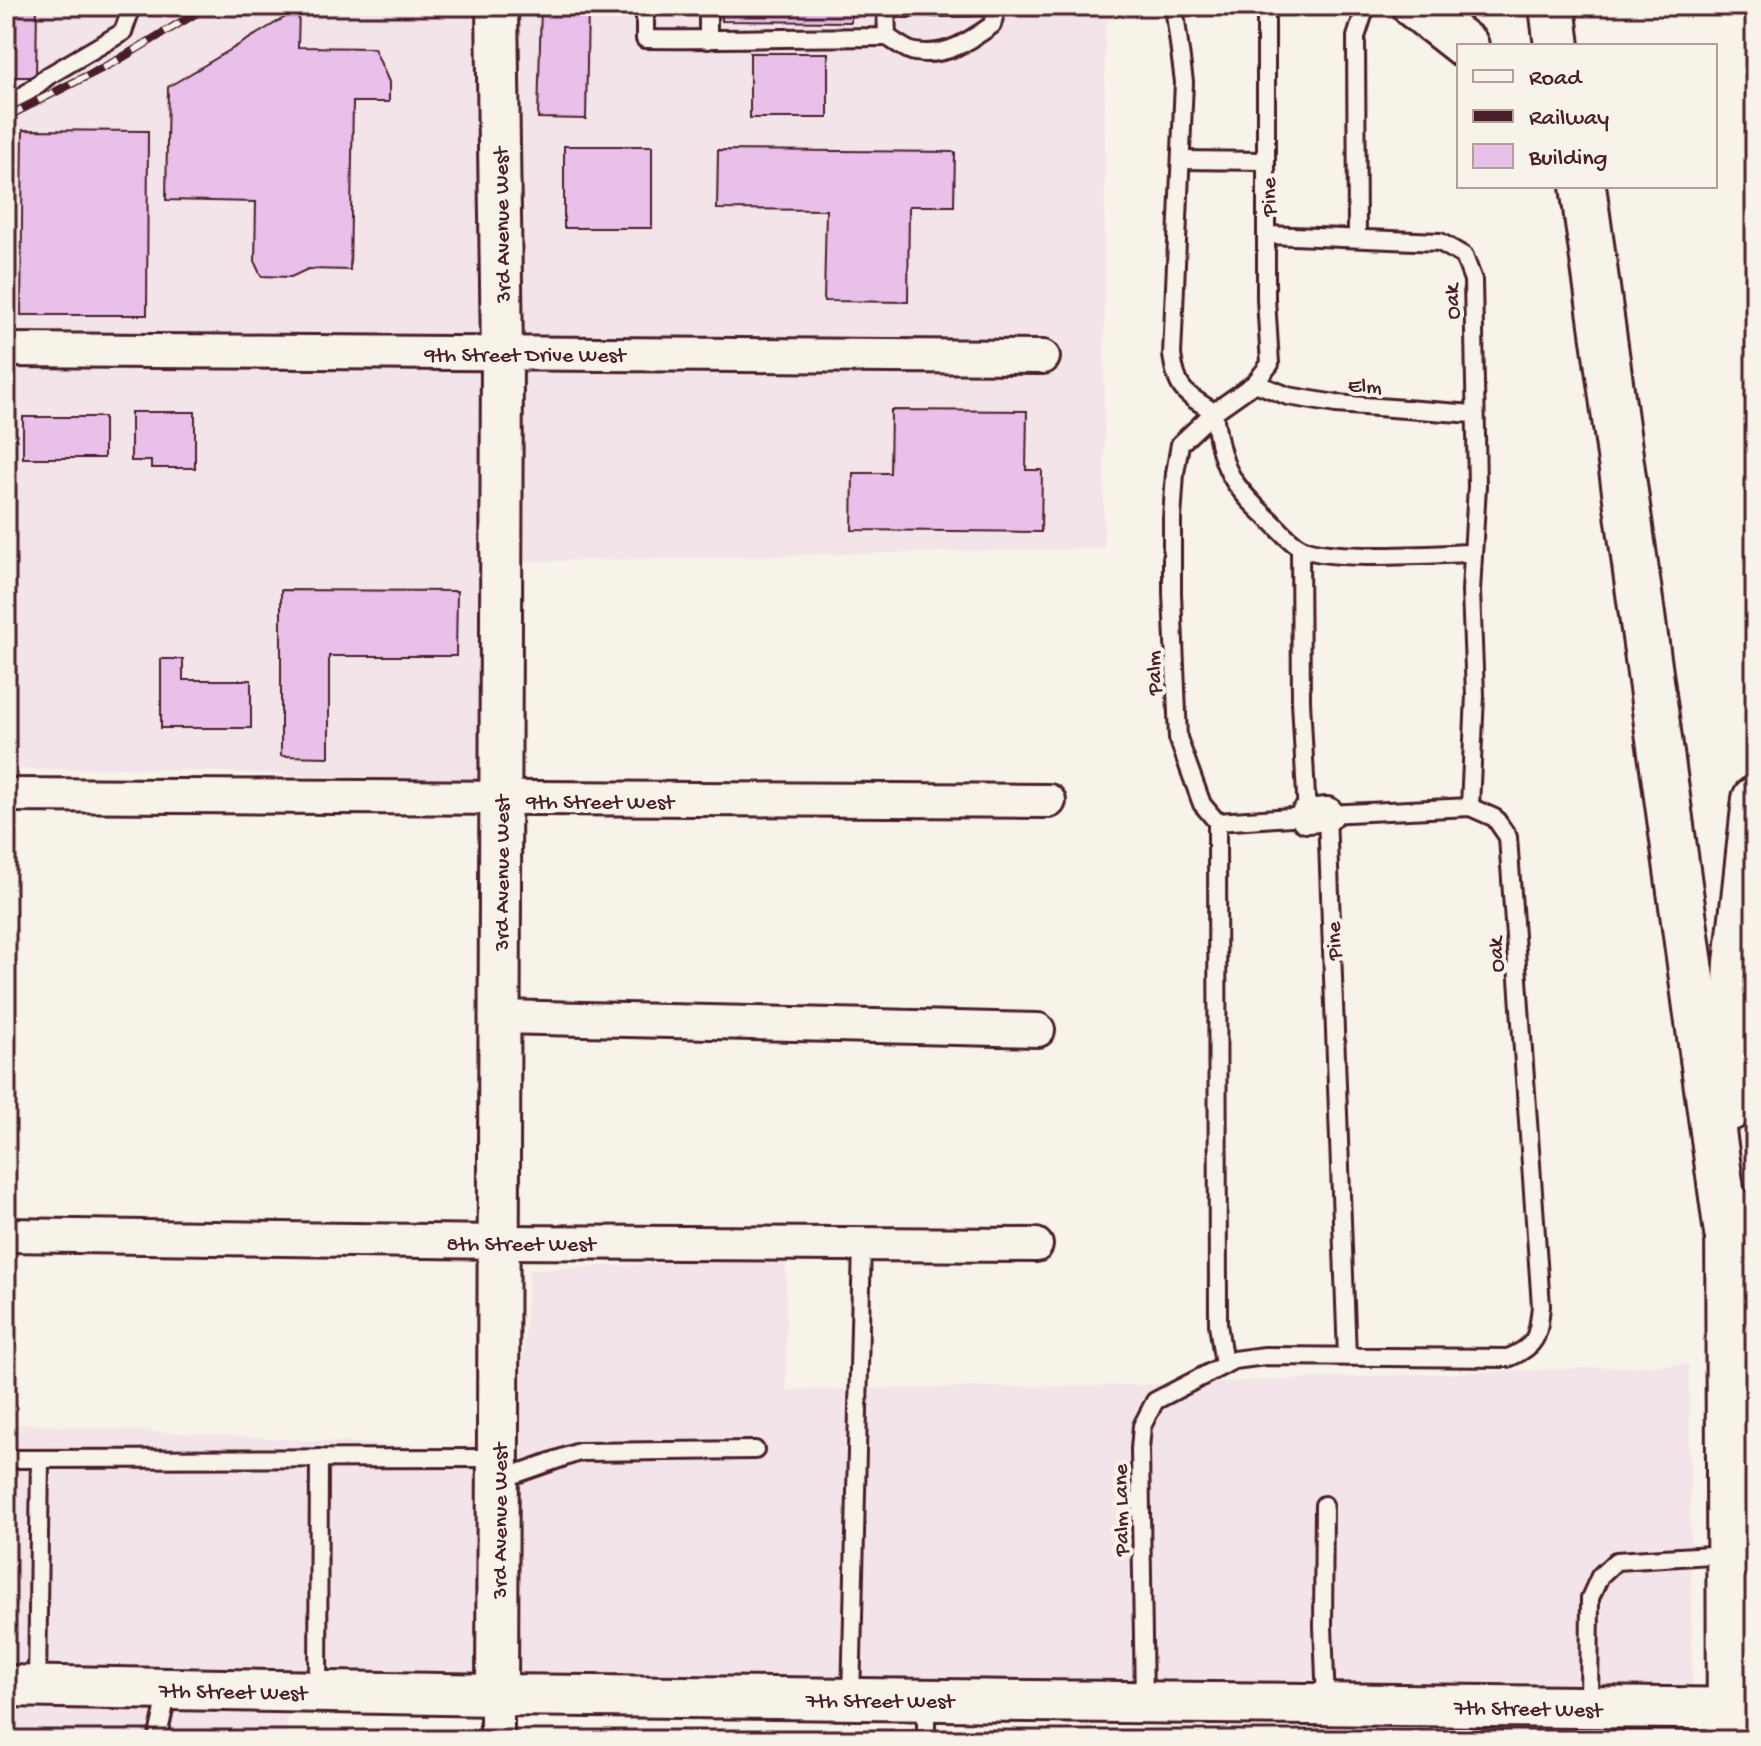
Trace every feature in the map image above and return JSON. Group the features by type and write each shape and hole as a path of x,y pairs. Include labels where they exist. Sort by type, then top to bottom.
{"highway":[{"path":"1415,6 1463,44"},
{"path":"1552,6 1557,44"},
{"path":"1568,188 1591,229"},
{"path":"1583,188 1727,1233"},
{"path":"1738,1719 1729,1554 1727,1233 1737,963 1755,799"}],"street":[{"name":"3rd Avenue West","path":"497,6 502,353 497,1740"},
{"name":"9th Street Drive West","path":"6,350 1043,357"},
{"name":"9th Street West","path":"6,795 1049,801"},
{"path":"500,1017 1038,1030"},
{"name":"8th Street West","path":"6,1235 1036,1245"},
{"name":"7th Street West","path":"21,1686 497,1695 1589,1707 1738,1719"}],"lane":[{"path":"6,110 48,76 123,32 132,6"},
{"path":"645,6 645,39 708,40 752,29 814,29 887,37 913,52 948,51 967,43 992,25 997,6 934,7"},
{"path":"708,6 708,40"},
{"path":"1174,6 1184,82 1172,355 1175,380 1187,395 1214,412 1219,450 1232,481 1243,496 1300,548 1322,553 1384,556 1472,553"},
{"name":"Pine","path":"1255,383 1270,364 1266,299 1266,6"},
{"path":"1357,237 1356,37 1366,6"},
{"path":"887,37 886,7 910,8"},
{"path":"1181,160 1266,161"},
{"name":"Oak","path":"1268,235 1440,242 1464,256 1473,280 1477,486 1472,553 1475,695 1470,807 1495,818 1508,837 1541,1306 1538,1332 1526,1351 1508,1358"},
{"name":"Palm","path":"1217,822 1202,804 1178,738 1172,519 1180,444 1214,412 1255,383"},
{"name":"Elm","path":"1255,383 1288,396 1336,404 1474,414"},
{"name":"Pine","path":"1300,548 1301,701 1317,815 1347,1357"},
{"path":"1224,1365 1218,1324 1217,822 1470,807"},
{"path":"851,1699 862,1244"},
{"name":"Palm Lane","path":"1144,1701 1140,1449 1142,1426 1155,1401 1234,1360 1265,1356 1508,1358"},
{"path":"6,1459 319,1458 498,1469 579,1452 755,1450"},
{"path":"318,1692 319,1458"},
{"path":"21,1686 40,1459"},
{"path":"1324,1505 1326,1704"},
{"path":"1589,1707 1590,1598 1600,1576 1616,1561 1729,1554"},
{"path":"157,1740 169,1689"},
{"path":"926,1699 926,1740"}],"shaded area":[{"path":"6,6 482,6 487,337 6,333"},
{"path":"511,6 1120,6 1105,26 1104,548 516,562 517,370 1057,373 1058,341 517,337"},
{"path":"6,367 487,370 484,783 123,768 6,770"},
{"path":"717,1260 786,1260 786,1390 1142,1385 1689,1364 1692,1692 512,1679 513,1427 519,1424 529,1270"},
{"path":"6,1423 456,1449 483,1438 482,1678 6,1670"},
{"path":"6,1703 287,1708 287,1740 6,1740"},
{"path":"1289,1720 1692,1725 1692,1740 1454,1740"}],"green space":[{"path":"1167,1734 1333,1740 1070,1740"}],"building":[{"path":"6,6 37,6 36,77 6,77"},
{"path":"541,6 588,6 586,119 538,118"},
{"path":"722,6 851,6 851,22 722,21"},
{"path":"299,9 298,47 374,48 389,82 389,102 353,102 350,270 308,269 291,277 261,276 255,263 256,202 166,200 168,87"},
{"path":"750,53 828,53 828,118 750,118"},
{"path":"23,130 148,131 147,315 21,315"},
{"path":"564,146 652,146 652,228 564,228"},
{"path":"718,150 955,152 954,206 909,206 908,302 824,301 826,210 717,209"},
{"path":"891,410 1027,411 1026,470 1042,470 1041,532 852,530 853,473 890,473"},
{"path":"131,412 195,412 195,468 151,468 151,461 131,461"},
{"path":"23,417 104,417 104,458 23,458"},
{"path":"281,590 457,591 456,656 329,656 329,757 281,756"},
{"path":"6,649 12,649 12,735 6,735"},
{"path":"161,659 183,659 183,680 251,680 251,728 161,728"}],"railway":[{"path":"6,117 118,60 208,6"}]}
